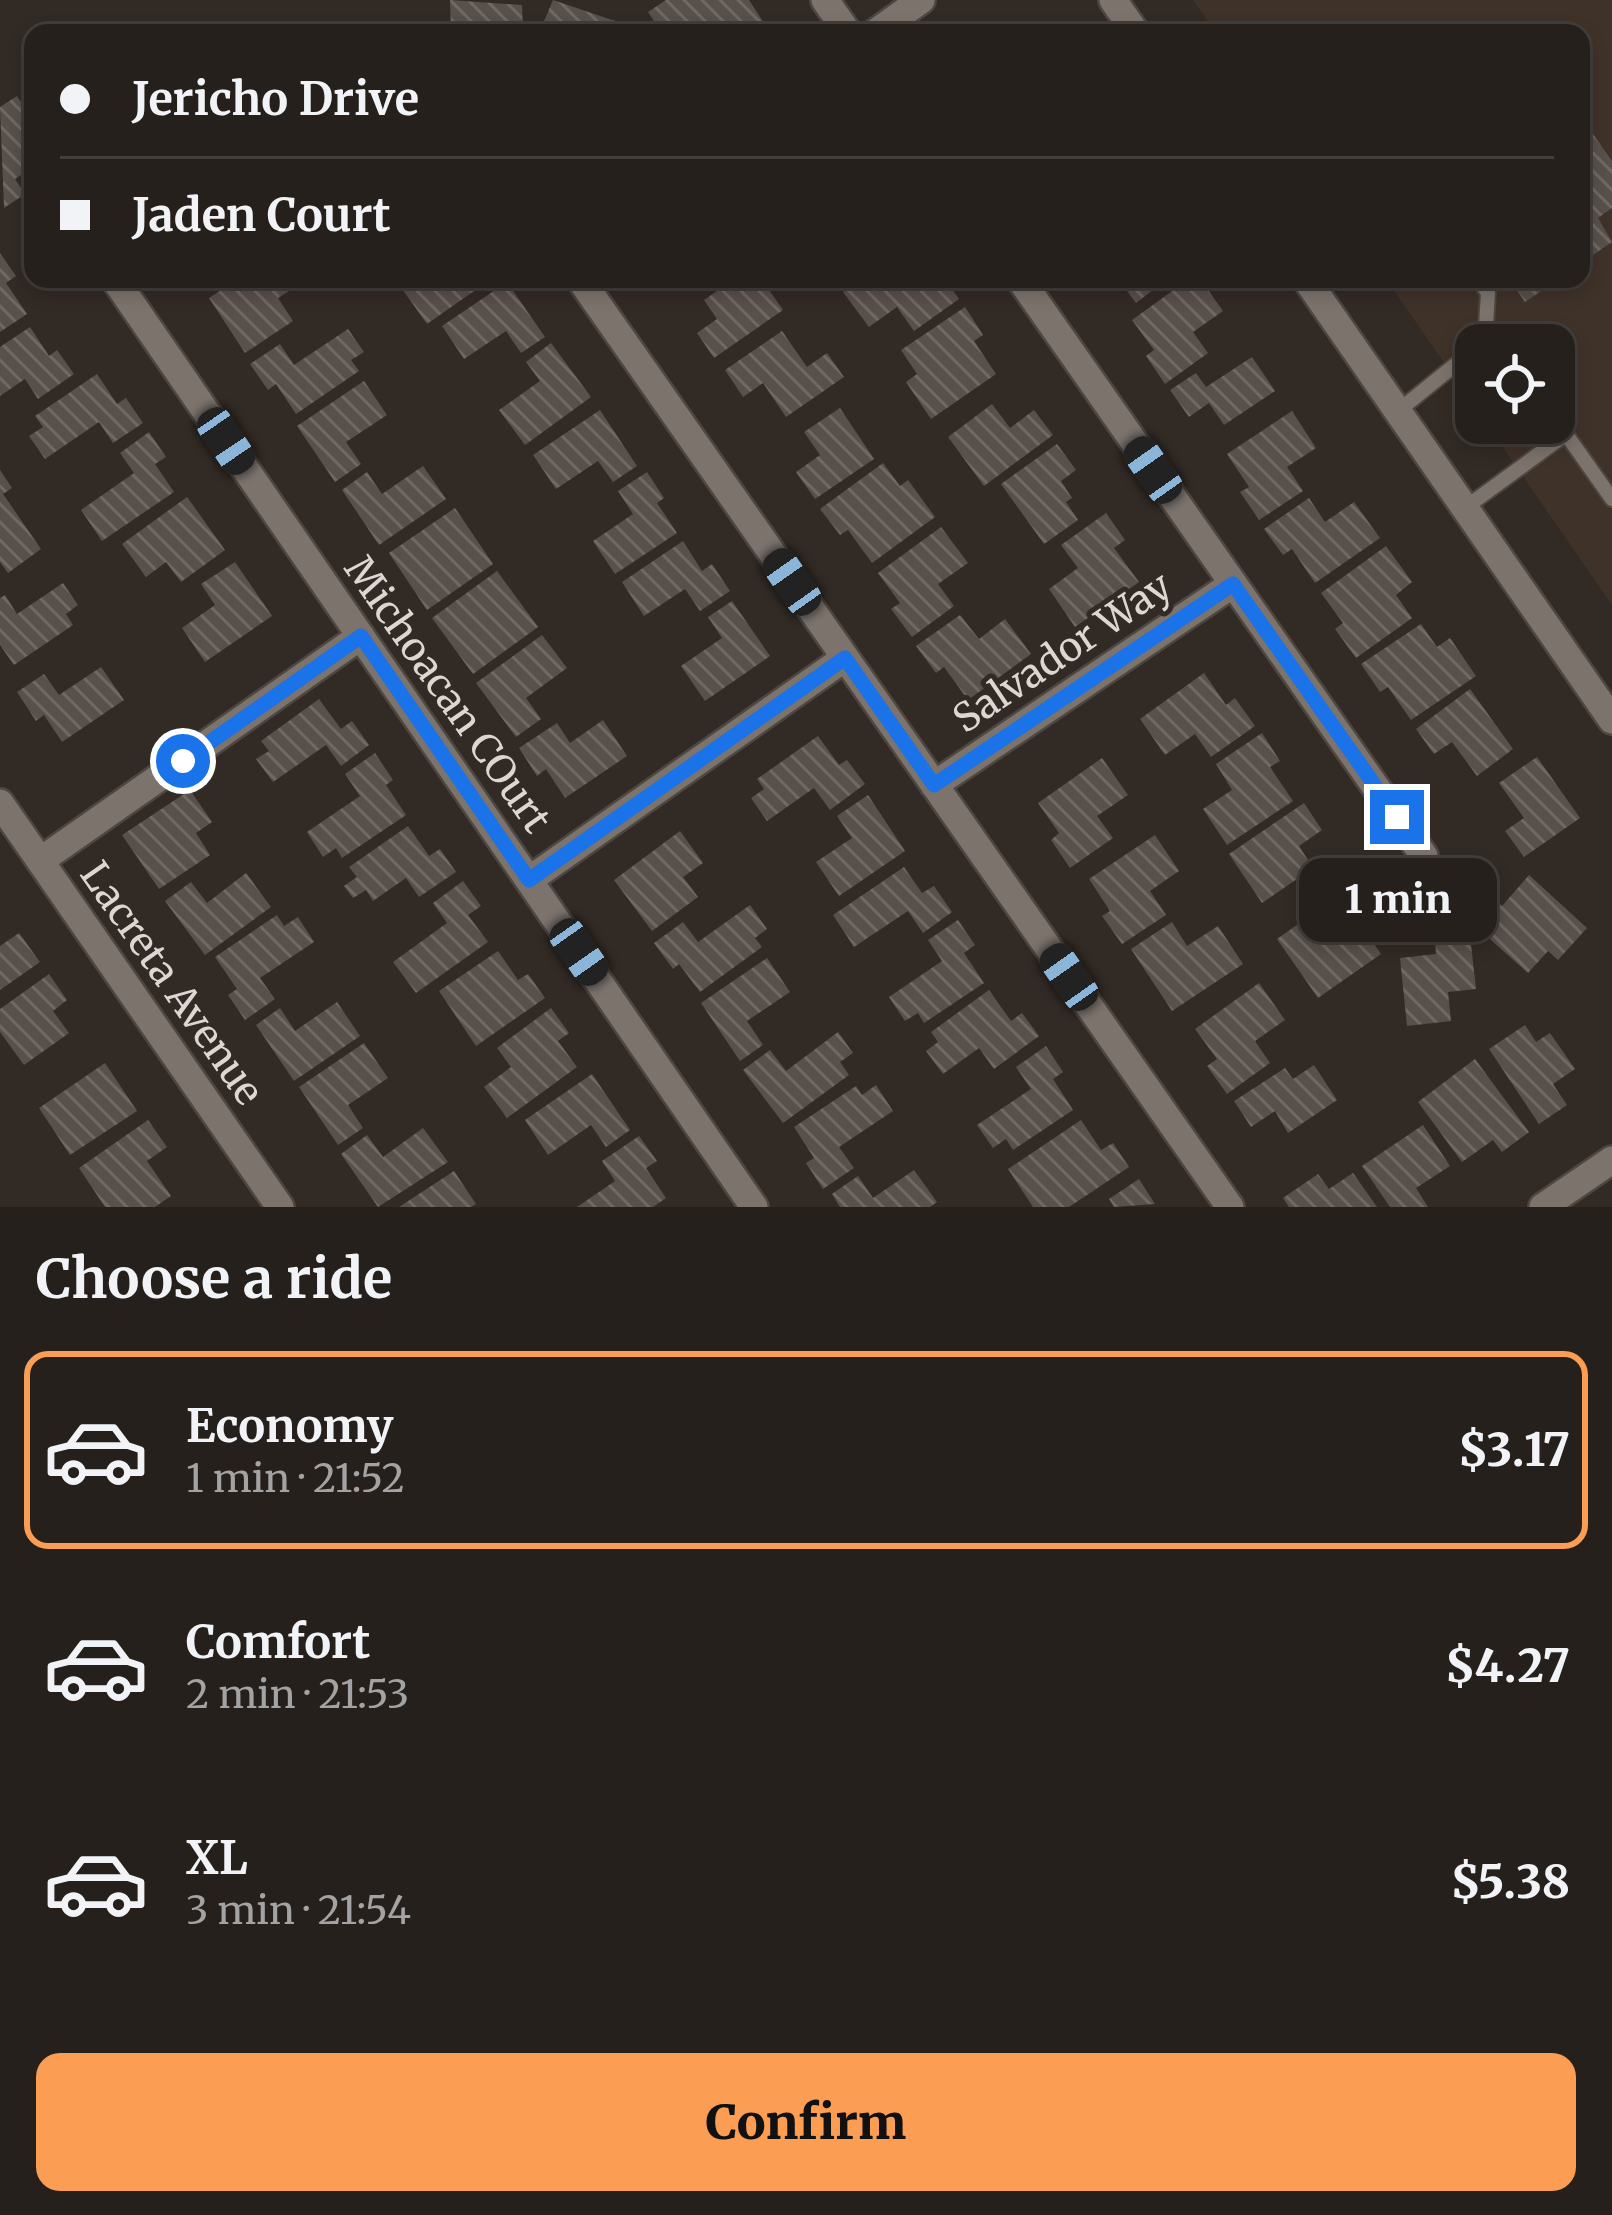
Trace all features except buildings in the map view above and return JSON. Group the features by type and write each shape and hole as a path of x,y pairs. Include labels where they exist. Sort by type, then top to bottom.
{"street":[{"path":"888,24 921,0"},
{"name":"Michoacan COurt","path":"121,288 754,1207"},
{"path":"586,288 1230,1207"},
{"path":"1026,288 1424,856"},
{"path":"1312,288 1612,720"},
{"name":"Salvador Way","path":"934,785 1233,584"},
{"path":"40,861 361,636"},
{"path":"529,880 845,658"},
{"name":"Lacreta Avenue","path":"0,803 280,1207"},
{"path":"1543,1207 1612,1160"}],"lane":[{"path":"1484,288 1486,324"},
{"path":"1398,411 1455,365"},
{"path":"1465,508 1566,434 1612,499"}],"shaded area":[{"path":"1193,0 1612,0 1612,605 1501,444 1575,444 1575,324 1455,324 1455,379 1392,288 1590,288 1590,24 1210,24"}],"route":[{"path":"183,761 361,636 529,880 845,658 934,785 1233,584 1397,817"}]}
